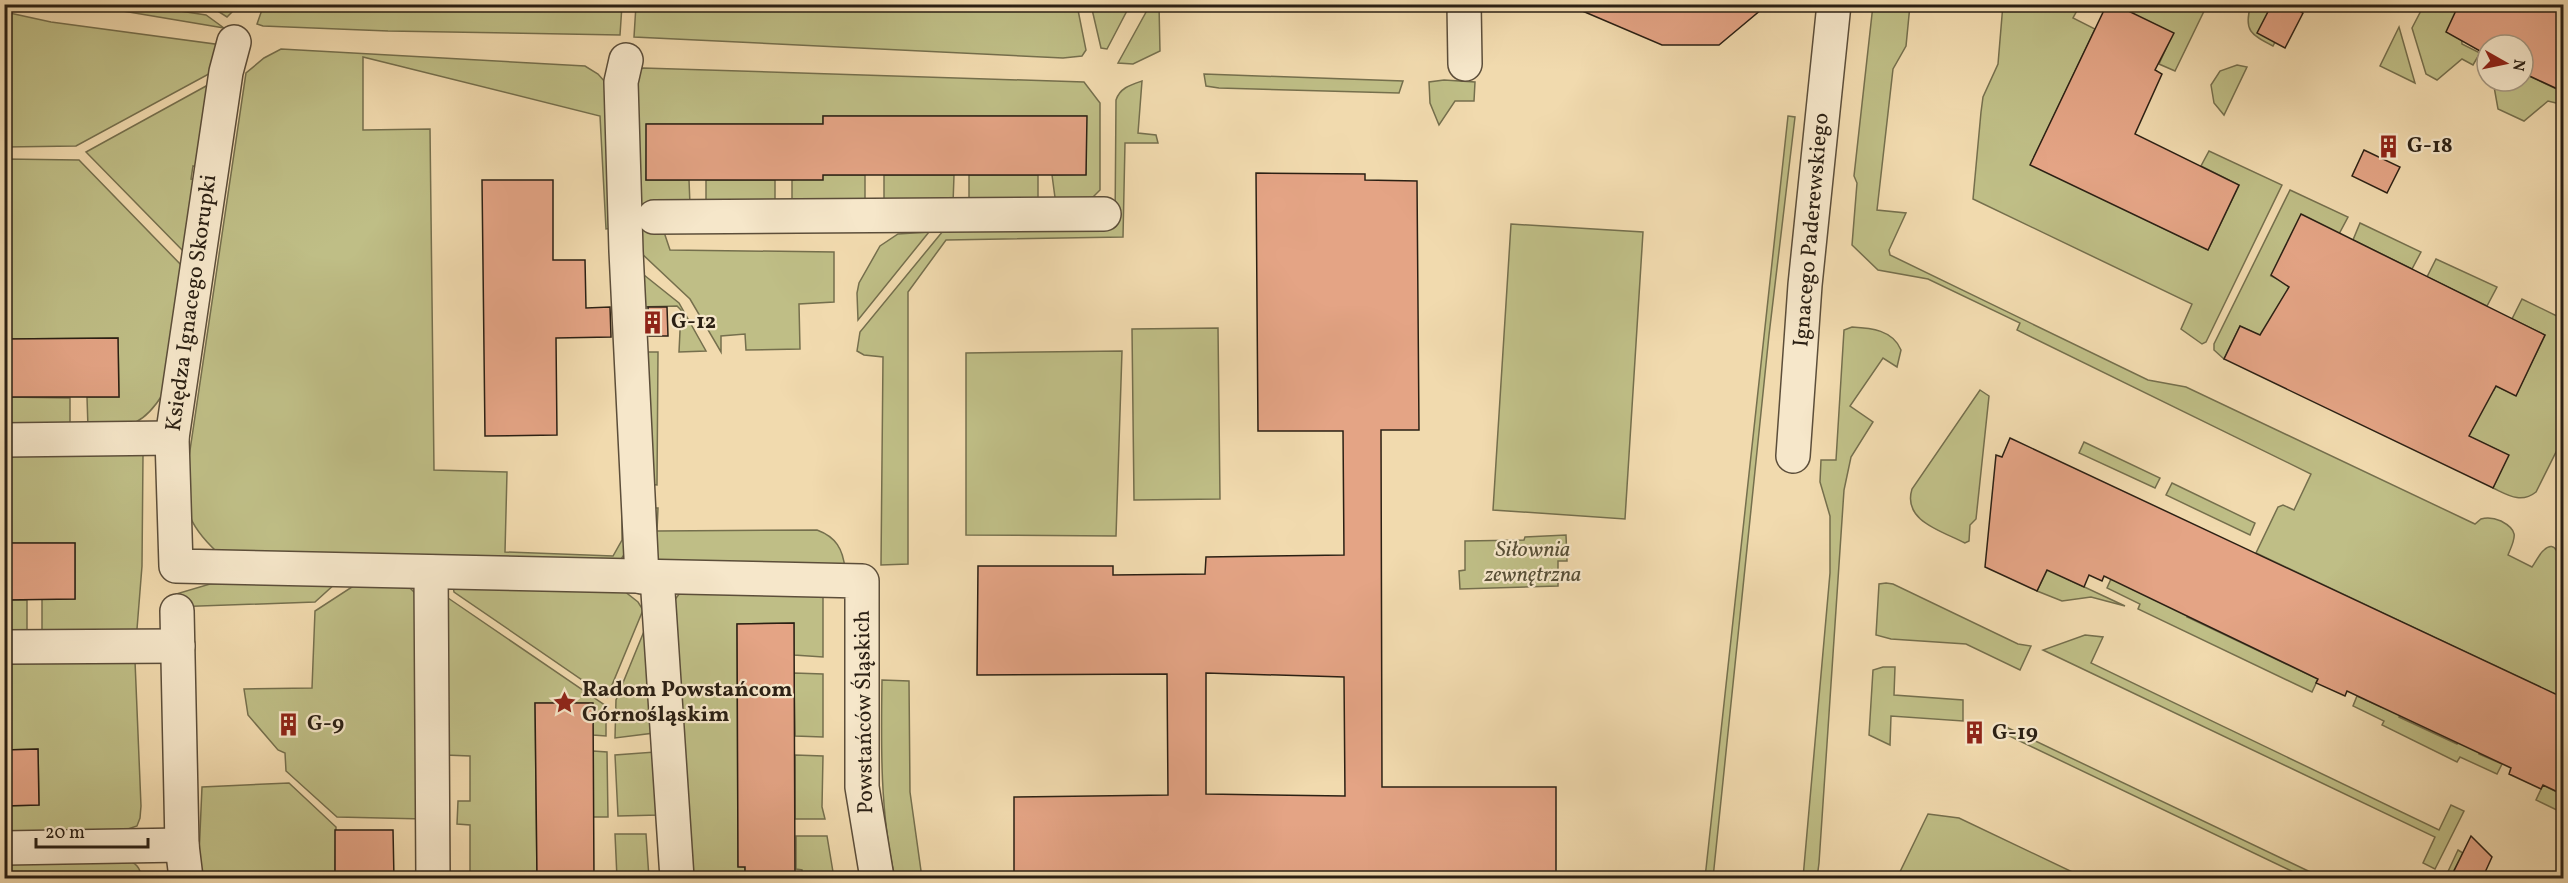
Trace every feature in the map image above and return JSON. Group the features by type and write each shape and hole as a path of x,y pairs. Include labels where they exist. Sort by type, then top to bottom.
{"street":[{"path":"1464,4 1464,64"},
{"name":"Ignacego Paderewskiego","path":"1793,456 1807,261 1834,4"},
{"name":"Księdza Ignacego Skorupki","path":"234,42 226,72 172,438 176,566 431,572"},
{"path":"626,60 621,82 626,250 650,577 677,879"},
{"path":"654,217 1104,214"},
{"path":"4,440 172,438"},
{"path":"433,879 431,572 650,577"},
{"name":"Powstańców Śląskich","path":"650,577 862,581 862,787 877,879"},
{"path":"177,611 182,845 186,879"},
{"path":"4,647 178,646"},
{"path":"4,848 182,845"}],"green space":[{"path":"239,4 227,17 208,5"},
{"path":"264,4 622,5 620,35 388,31 263,26 257,24"},
{"path":"2003,4 2080,5 2073,18 2095,29 2031,164 2208,250 2239,185 2201,166 2209,151 2282,185 2206,342 2202,344 2181,329 2192,304 1973,199 1983,97 1998,64"},
{"path":"87,5 141,5 206,15 224,28"},
{"path":"636,5 1077,5 1086,50 1082,56 1063,58 634,37"},
{"path":"1091,5 1130,5 1107,49 1101,48"},
{"path":"1150,5 1159,5 1160,51 1133,64 1118,63"},
{"path":"1873,5 1910,5 1906,46 1893,69 1877,210 1906,213 1889,250 1890,255 2148,380 2186,387 2475,524 2486,518 2501,521 2511,528 2514,535 2508,555 2532,567 2544,550 2548,547 2554,548 2558,554 2559,565 2563,568 2563,698 2256,553 2278,507 2283,505 2294,510 2311,474 2017,330 2020,323 1928,279 1878,270 1852,245 1857,183 1854,176"},
{"path":"2114,5 2207,5 2175,71 2159,64 2173,33"},
{"path":"2251,5 2272,5 2275,42 2273,46 2251,31 2248,20"},
{"path":"2424,5 2459,5 2462,44 2475,50 2475,62 2473,65 2462,59 2437,80 2426,74 2412,28"},
{"path":"5,12 51,22 222,45 218,69 76,146 5,147"},
{"path":"2399,27 2415,83 2380,66"},
{"path":"281,49 585,66 598,74 606,83 613,228 606,229 600,116 363,57 363,130 430,129 434,470 507,472 505,552 613,556 622,540 622,511 630,513 625,553 617,566 217,552 197,529 188,509 189,457 246,73 264,58"},
{"path":"2237,65 2247,67 2224,115 2214,103 2211,85 2220,71"},
{"path":"643,68 1084,82 1100,103 1100,190 1084,206 1056,205 1052,175 1086,174 1086,116 823,116 823,124 647,124 646,180 689,180 690,205 632,205 633,72"},
{"path":"1204,74 1403,81 1399,93 1219,88 1206,86"},
{"path":"2535,79 2563,92 2562,101 2556,103 2548,101 2524,121 2498,109 2495,93 2535,93"},
{"path":"217,80 202,168 193,166 191,179 198,180 188,256 86,152"},
{"path":"1444,80 1475,82 1474,101 1455,101 1439,125 1430,103 1429,82"},
{"path":"1142,81 1138,133 1156,135 1158,143 1125,143 1123,237 946,240 908,292 908,564 881,565 883,357 864,355 857,351 860,332 943,231 1115,227 1116,100 1123,90"},
{"path":"1788,116 1795,117 1769,335 1713,878 1705,878"},
{"path":"4,159 79,160 184,268 163,394 155,406 140,420 123,425 88,428 87,397 119,397 118,338 5,339"},
{"path":"823,175 865,175 865,205 792,205 792,180"},
{"path":"884,175 954,175 953,204 884,204"},
{"path":"969,175 1038,175 1038,202 969,203"},
{"path":"706,180 775,180 775,206 706,206"},
{"path":"2290,190 2348,217 2339,234 2271,276 2290,285 2288,289 2494,390 2496,386 2516,395 2545,335 2512,319 2522,299 2563,319 2563,438 2536,492 2520,498 2509,496 2493,488 2508,455 2240,326 2224,359 2214,350 2214,344"},
{"path":"2360,223 2421,252 2412,269 2353,240"},
{"path":"1511,224 1643,232 1625,519 1493,510"},
{"path":"663,229 670,250 834,252 834,302 799,304 800,349 746,350 745,334 721,336 721,352 690,299 640,252 633,230"},
{"path":"929,232 858,320 859,283 880,246 898,234"},
{"path":"2436,259 2497,287 2487,306 2427,277"},
{"path":"634,267 679,303 706,351 679,352 681,310 677,306 639,307"},
{"path":"1852,327 1881,331 1893,338 1901,350 1897,367 1883,358 1850,406 1873,422 1851,457 1844,490 1819,863 1817,878 1803,878 1830,573 1830,516 1820,482 1821,460 1836,460 1844,330"},
{"path":"1218,328 1220,499 1134,500 1132,329"},
{"path":"1122,351 1116,536 966,535 966,353"},
{"path":"639,352 658,352 657,485 646,484"},
{"path":"1980,390 1989,396 1976,519 1970,525 1969,541 1965,543 1926,524 1918,517 1910,500 1912,489"},
{"path":"5,397 70,398 70,430 5,429"},
{"path":"2084,442 2160,478 2155,488 2079,453"},
{"path":"135,450 143,455 142,566 137,629 134,632 42,635 42,599 75,599 75,543 5,543 4,451"},
{"path":"2172,483 2255,523 2250,535 2166,495"},
{"path":"646,508 658,508 657,531 817,530 834,540 842,555 845,569 659,565"},
{"name":"Siłownia zewnętrzna","path":"1566,535 1567,561 1558,561 1558,586 1460,589 1459,571 1465,570 1465,541 1524,540 1525,537"},
{"path":"2055,554 2065,578 2125,606 2091,597 2062,601 2037,591"},
{"path":"2111,579 2190,611 2187,617 2318,679 2312,692 2138,609 2140,604 2107,588"},
{"path":"321,580 337,582 315,602 172,607 176,594 210,584"},
{"path":"358,583 408,586 417,595 425,819 337,817 286,771 285,753 278,750 248,715 244,689 312,688 315,611"},
{"path":"1879,584 1893,584 2018,644 2031,646 2020,670 1966,644 1891,639 1876,635"},
{"path":"453,586 624,591 638,602 643,610 607,697 454,592"},
{"path":"683,589 823,591 823,657 794,655 794,623 737,624 738,866 745,867 745,878 692,878 673,602"},
{"path":"448,598 606,706 606,736 593,735 592,703 535,703 537,878 470,878 470,825 457,824 458,801 470,801 470,756 445,755 445,603"},
{"path":"4,600 27,600 27,637 5,637"},
{"path":"647,624 654,733 615,738 616,700"},
{"path":"2085,635 2103,637 2091,663 2439,830 2451,805 2464,811 2435,869 2423,863 2435,837 2043,650"},
{"path":"4,659 135,661 141,806 137,826 125,830 5,833 5,806 39,805 38,749 5,750"},
{"path":"1895,667 1894,695 1963,700 1963,721 1891,716 1890,745 1869,735 1873,670"},
{"path":"794,673 823,674 823,737 795,736"},
{"path":"882,680 909,681 910,792 922,878 895,878 890,854 882,780"},
{"path":"2357,696 2381,707 2401,712 2399,717 2457,744 2461,739 2480,749 2479,754 2502,764 2497,774 2460,757 2457,762 2382,725 2384,721 2353,706"},
{"path":"2006,727 2323,878 2306,878 2003,733"},
{"path":"593,751 607,752 608,817 593,817"},
{"path":"655,752 659,815 618,816 615,755"},
{"path":"795,755 823,756 822,807 825,819 795,819"},
{"path":"289,783 336,827 335,878 219,878 218,872 213,878 198,878 202,787"},
{"path":"2543,785 2563,795 2563,813 2536,800"},
{"path":"1928,814 1959,818 2085,878 1897,878"},
{"path":"615,834 646,834 649,878 617,878"},
{"path":"796,836 827,836 834,878 802,878 802,870 796,869"},
{"path":"2458,850 2463,853 2450,878 2445,878"},
{"path":"4,859 126,859 137,866 141,878 5,878"}],"building":[{"path":"1566,4 1768,4 1719,45 1662,45"},
{"path":"2107,4 2114,4 2174,33 2155,70 2162,74 2135,134 2239,185 2208,250 2030,165"},
{"path":"2272,4 2288,4 2303,13 2285,48 2257,33"},
{"path":"2459,4 2542,4 2564,15 2564,92 2535,79 2535,33 2475,33 2475,48 2446,32"},
{"path":"823,116 1087,116 1086,175 823,175 823,180 646,180 646,124 823,124"},
{"path":"2364,150 2400,167 2387,193 2352,176"},
{"path":"1256,173 1365,174 1365,180 1417,181 1419,430 1381,430 1382,787 1556,787 1556,879 1014,879 1014,797 1168,795 1167,674 977,675 978,566 1113,566 1113,575 1205,574 1206,557 1344,555 1343,431 1258,431","holes":["1206,673 1344,677 1345,796 1206,794"]},
{"path":"482,180 553,180 553,260 585,260 586,308 610,307 611,337 556,338 557,435 485,436"},
{"path":"2301,214 2545,335 2516,396 2496,386 2469,436 2509,455 2493,488 2224,359 2240,326 2260,335 2289,287 2271,275"},
{"name":"G-12","path":"648,307 667,307 668,336 649,336"},
{"path":"118,338 119,397 4,397 4,339"},
{"path":"2010,438 2564,698 2564,795 2543,785 2541,789 2509,774 2511,768 2347,691 2345,696 2316,683 2318,679 2104,576 2102,581 2089,575 2084,587 2047,570 2037,591 1985,567 1996,455 2002,457"},
{"path":"4,543 75,543 75,599 4,600"},
{"path":"794,623 795,879 745,879 745,867 738,867 737,624"},
{"path":"535,703 593,703 594,879 537,879"},
{"path":"38,749 39,805 4,806 4,750"},
{"path":"335,830 393,830 394,879 335,879"},
{"path":"2471,836 2492,857 2482,879 2450,879"}],"place":[{"name":"G-18","path":"2389,146"},
{"name":"G-12","path":"653,322"},
{"name":"Radom Powstańcom Górnośląskim","path":"564,703"},
{"name":"G-9","path":"289,724"},
{"name":"G-19","path":"1974,733"}]}
